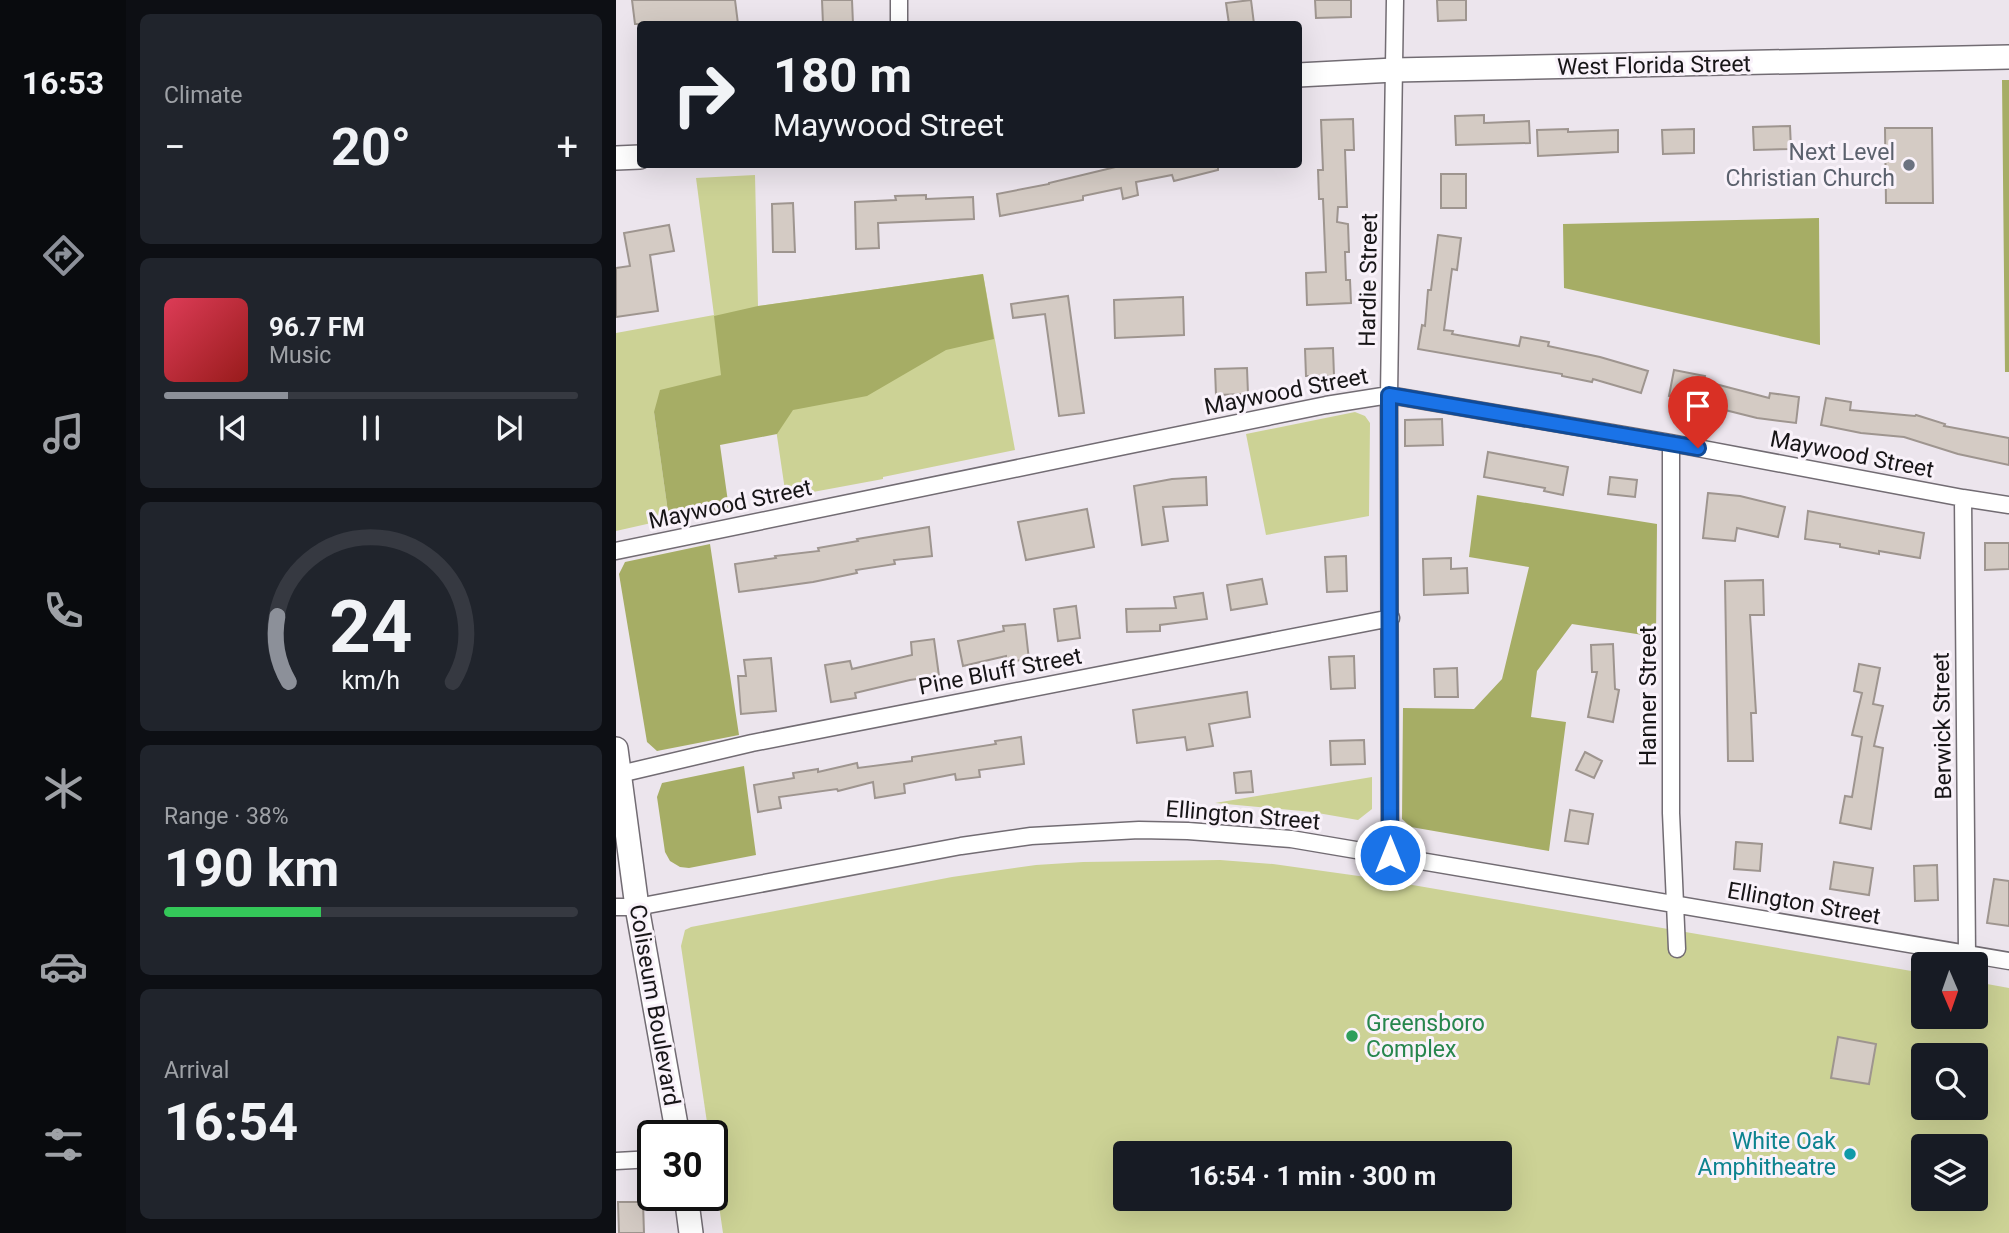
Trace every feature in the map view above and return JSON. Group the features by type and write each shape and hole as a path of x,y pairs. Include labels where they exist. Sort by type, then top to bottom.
{"main road":[{"name":"West Florida Street","path":"1302,75 1394,70 2009,57"},
{"path":"616,158 637,157"},
{"name":"Coliseum Boulevard","path":"616,749 620,774 627,907 674,1120"},
{"path":"688,1211 691,1233"}],"street":[{"path":"899,0 899,21"},
{"name":"Hardie Street","path":"1390,855 1389,395 1395,0"},
{"name":"Maywood Street","path":"616,551 1138,443 1389,395 2009,505"},
{"name":"Hanner Street","path":"1671,443 1671,813 1677,949"},
{"name":"Berwick Street","path":"1963,498 1967,952"},
{"name":"Pine Bluff Street","path":"620,774 752,743 1391,618"},
{"name":"Ellington Street","path":"627,907 961,846 1031,836 1139,830 1207,832 1290,839 1390,855 1955,952"},
{"name":"Ellington Street","path":"1988,958 2009,961"},
{"path":"616,1161 637,1160"}],"green space":[{"path":"2002,80 2009,80 2009,372 2005,372"},
{"path":"755,175 758,306 983,274 1015,450 786,497 758,307 721,375 654,412 669,519 616,531 616,333 714,315 696,178"},
{"path":"1819,218 1820,345 1564,288 1563,224"},
{"path":"983,274 994,339 946,350 867,396 793,410 777,434 720,445 729,509 669,519 654,412 660,390 721,375 714,316 758,306"},
{"path":"1355,412 1365,416 1370,423 1369,516 1266,535 1246,434"},
{"path":"1477,495 1657,524 1656,637 1572,624 1537,671 1531,717 1566,722 1549,851 1411,827 1402,819 1403,708 1474,709 1502,679 1529,567 1469,557"},
{"path":"710,544 739,735 657,751 647,742 619,574 625,562"},
{"path":"744,766 756,855 689,868 680,867 670,861 665,852 657,797 662,783"},
{"path":"1372,777 1372,809 1358,820 1312,812 1215,803"},
{"name":"Greensboro Complex","path":"1220,860 1273,864 1366,877 1911,971 1911,1029 1988,1029 1988,984 2009,988 2009,1233 723,1233 720,1211 728,1211 728,1120 707,1120 681,946 685,930 952,877 1036,865"}],"building":[{"path":"632,0 735,0 738,21 637,21 635,24"},
{"path":"822,0 852,0 853,21 823,21"},
{"path":"1251,0 1254,21 1229,21 1226,3"},
{"path":"1315,0 1351,0 1351,17 1316,18"},
{"path":"1437,0 1466,0 1466,20 1438,21"},
{"path":"1484,115 1484,123 1529,121 1530,143 1456,145 1455,116"},
{"path":"1353,119 1354,150 1345,150 1347,207 1338,207 1337,222 1348,224 1346,280 1350,280 1351,303 1307,305 1306,273 1326,272 1323,199 1319,199 1318,170 1323,170 1321,120"},
{"path":"1790,126 1791,149 1754,150 1753,127"},
{"name":"Next Level Christian Church","path":"1885,128 1932,128 1933,203 1886,203"},
{"path":"1568,129 1568,132 1618,130 1618,152 1538,156 1537,130"},
{"path":"1694,129 1694,153 1663,154 1662,130"},
{"path":"1111,168 1218,168 1174,181 1172,175 1136,182 1138,195 1123,199 1121,188 1083,196 1083,200 1000,216 997,194"},
{"path":"1441,174 1466,174 1466,208 1441,208"},
{"path":"926,195 926,199 973,197 974,219 878,223 879,248 856,249 855,202"},
{"path":"793,203 795,252 773,252 772,204"},
{"path":"669,225 674,251 650,255 658,311 616,317 616,268 630,266 624,233"},
{"path":"1438,235 1461,238 1457,270 1452,269 1444,330 1453,331 1452,334 1519,346 1521,337 1549,342 1548,346 1648,371 1641,393 1593,379 1592,382 1562,374 1418,349 1422,325 1425,326 1428,290 1431,290"},
{"path":"1068,296 1084,413 1059,416 1045,314 1013,318 1011,304"},
{"path":"1183,297 1184,335 1115,338 1114,300"},
{"path":"1333,348 1334,376 1306,376 1305,349"},
{"path":"1247,368 1248,394 1216,395 1215,369"},
{"path":"1674,370 1705,376 1704,381 1769,398 1770,393 1799,397 1796,423 1757,418 1721,409 1722,406 1669,396"},
{"path":"1826,398 1851,402 1850,410 1916,415 1945,424 1944,426 2009,438 2009,465 1958,454 1904,437 1861,433 1821,425"},
{"path":"1442,419 1443,445 1405,446 1405,420"},
{"path":"1488,452 1568,467 1563,495 1544,491 1545,488 1484,477"},
{"path":"1206,477 1207,505 1163,507 1168,541 1142,545 1134,486 1172,479"},
{"path":"1610,477 1637,480 1635,497 1608,494"},
{"path":"1708,493 1740,496 1785,507 1778,537 1737,528 1735,541 1703,538"},
{"path":"1087,509 1094,547 1026,560 1018,522"},
{"path":"1808,511 1924,533 1920,558 1879,551 1879,554 1805,539"},
{"path":"929,527 932,556 894,560 895,564 856,570 857,573 813,582 739,592 735,564 819,551 818,548 858,541 857,539"},
{"path":"1985,543 2009,543 2009,569 1985,570"},
{"path":"1346,556 1347,591 1327,592 1325,557"},
{"path":"1451,558 1451,569 1467,568 1468,593 1424,595 1423,559"},
{"path":"1262,579 1267,604 1231,610 1227,585"},
{"path":"1763,580 1764,615 1750,615 1756,713 1751,713 1753,761 1728,761 1725,581"},
{"path":"1203,593 1207,619 1160,625 1160,631 1127,632 1126,609 1176,608 1174,597"},
{"path":"1076,606 1080,638 1058,641 1054,609"},
{"path":"1025,624 1029,660 1006,661 1006,656 963,666 958,641 1004,631 1003,626"},
{"path":"934,639 939,676 855,693 856,698 831,702 825,665 850,661 852,669 912,655 911,642"},
{"path":"1613,644 1615,689 1619,690 1613,722 1588,717 1597,672 1592,672 1591,645"},
{"path":"1354,656 1355,688 1331,689 1329,657"},
{"path":"771,658 776,711 741,714 738,676 746,676 744,660"},
{"path":"1859,664 1880,668 1873,704 1883,706 1874,746 1883,748 1871,829 1840,823 1845,796 1852,797 1862,737 1852,735 1862,693 1854,691"},
{"path":"1457,668 1458,697 1435,697 1434,669"},
{"path":"1247,692 1250,717 1209,724 1213,746 1187,750 1185,737 1137,743 1133,710"},
{"path":"1021,737 1024,764 979,770 980,777 956,780 955,774 904,784 905,793 875,798 873,782 838,791 779,797 781,808 758,812 754,785 794,778 793,773 818,769 818,772 857,763 858,768 912,761 912,757 996,744 995,741"},
{"path":"1364,740 1365,764 1331,765 1330,741"},
{"path":"1585,752 1602,761 1594,778 1576,770"},
{"path":"1251,771 1253,792 1236,793 1234,773"},
{"path":"1570,810 1593,814 1588,844 1565,841"},
{"path":"1736,842 1762,844 1760,871 1734,869"},
{"path":"1834,862 1873,868 1869,895 1830,889"},
{"path":"1937,865 1938,900 1915,901 1914,866"},
{"path":"1994,879 2009,881 2009,926 1987,923"},
{"path":"1838,1037 1876,1044 1869,1084 1831,1078"},
{"path":"618,1202 637,1202 637,1211 643,1211 644,1233 619,1233"}],"place":[{"name":"Next Level Christian Church","path":"1909,165"},
{"name":"Greensboro Complex","path":"1352,1036"},
{"name":"White Oak Amphitheatre","path":"1850,1154"}],"route":[{"path":"1390,855 1389,395 1698,448"}]}
